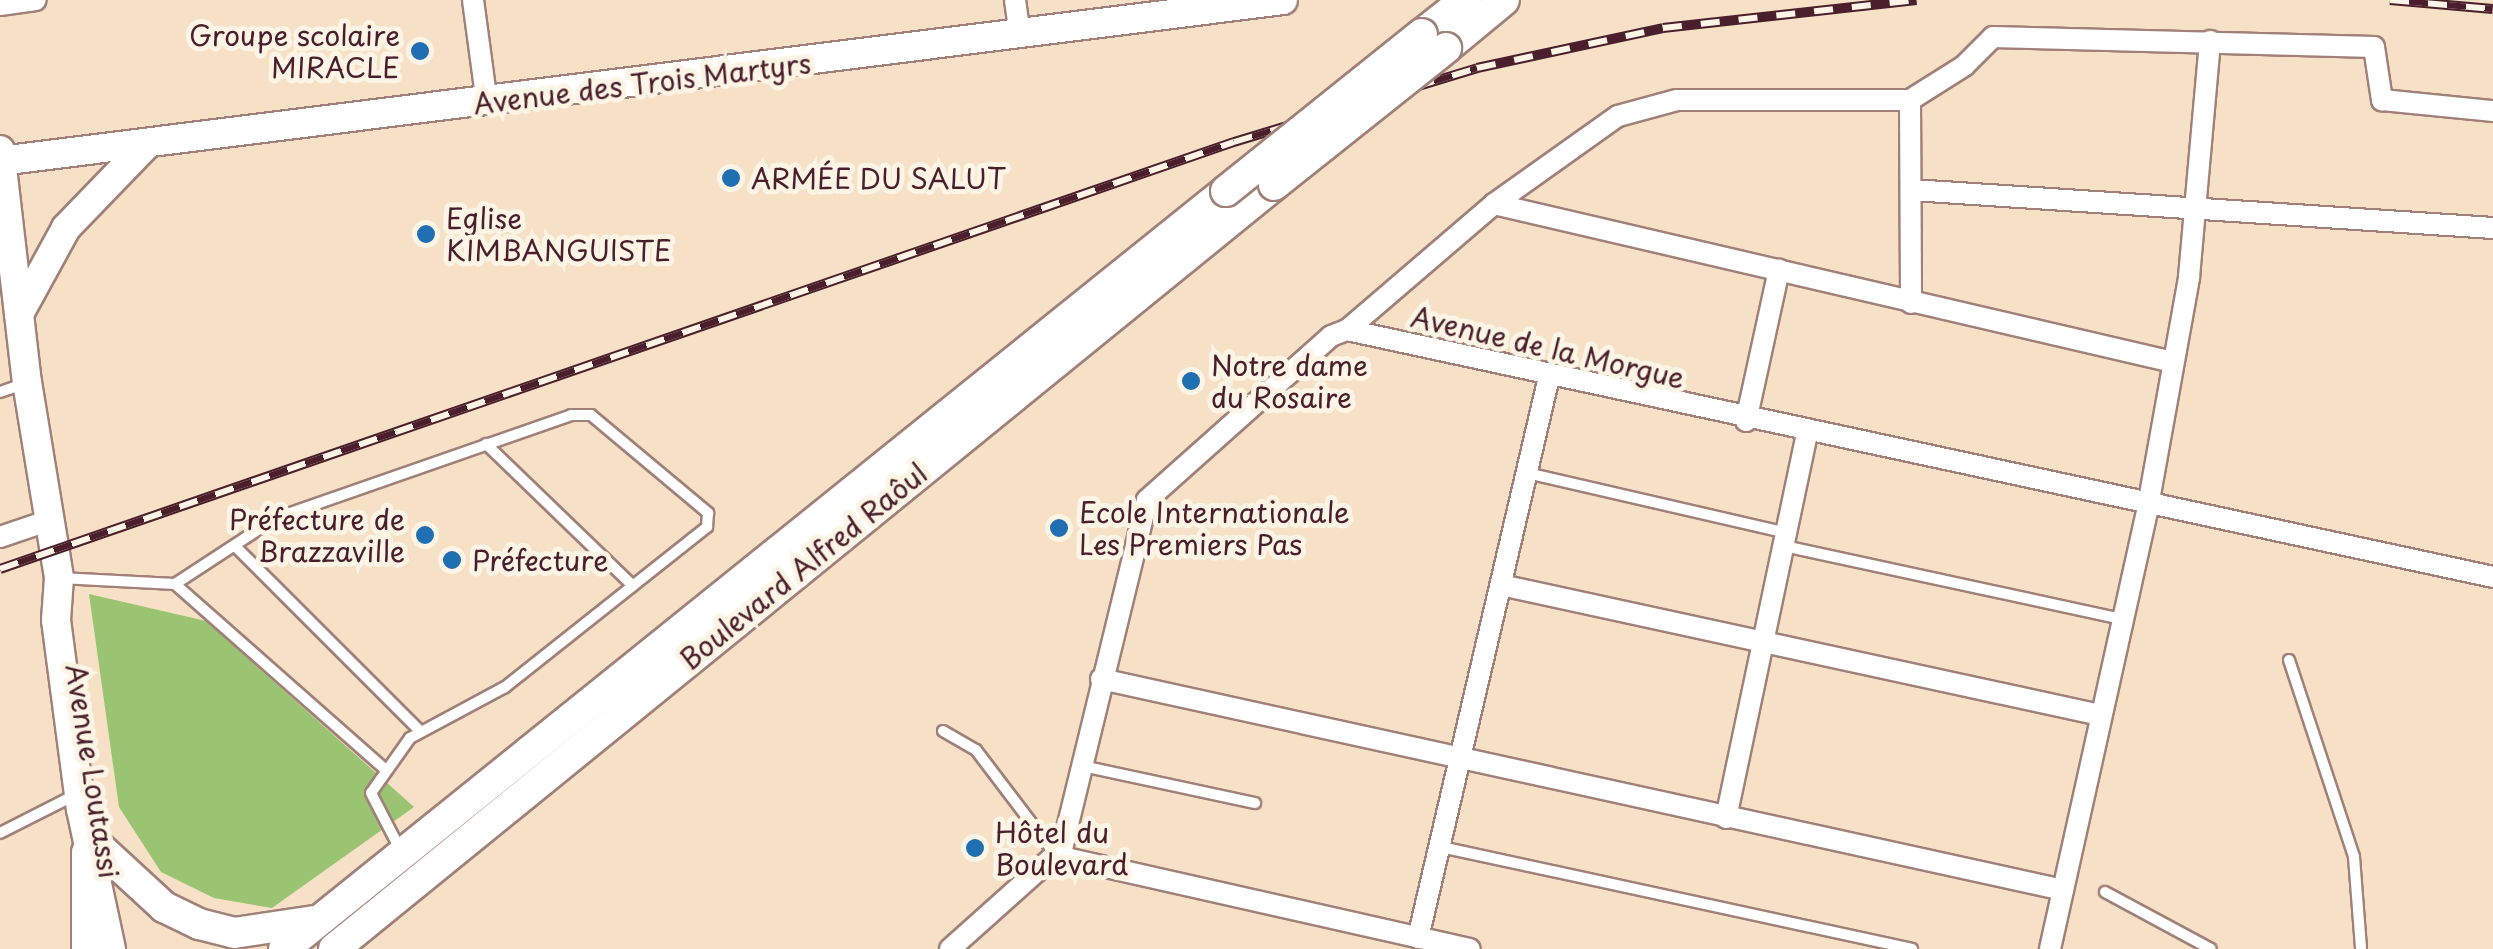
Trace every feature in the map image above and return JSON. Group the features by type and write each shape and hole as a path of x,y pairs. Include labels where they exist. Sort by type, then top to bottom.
{"main road":[{"name":"Avenue des Trois Martyrs","path":"0,158 486,103 1282,0"},
{"path":"1434,41 1464,0"},
{"path":"284,949 1226,191 1434,41 1504,0"},
{"name":"Boulevard Alfred Raôul","path":"334,949 1274,185 1434,41"},
{"path":"9,317 66,228 148,143"},
{"name":"Avenue Loutassi","path":"0,158 13,387 50,520 111,949"},
{"name":"Avenue Loutassi","path":"60,586 56,620 79,794 126,949"},
{"path":"94,850 164,906 200,924 265,932 322,920"},
{"path":"87,949 94,850"}],"street":[{"path":"0,5 36,0"},
{"path":"473,0 486,103"},
{"path":"1015,0 1020,35"},
{"path":"950,949 1057,856 1146,500 1331,336 1347,330 1494,204 1642,106 1677,100 1910,100 1964,66 1994,37 2374,47 2382,100 2493,111"},
{"path":"2050,949 2148,506 2196,206 2210,41"},
{"path":"1910,100 1911,303"},
{"path":"1912,190 2493,228"},
{"path":"1494,204 2173,362"},
{"path":"1746,421 1780,270"},
{"name":"Avenue de la Morgue","path":"1347,330 1806,434 2493,577"},
{"path":"1418,938 1549,377"},
{"path":"1726,818 1806,434"},
{"path":"0,537 50,520"},
{"path":"1501,584 1764,645 2100,715"},
{"path":"1101,680 1462,762 2063,890"},
{"path":"1057,856 1470,949"}],"lane":[{"path":"60,586 175,584 276,518 571,415 591,415 708,512 706,527 505,687 420,730 384,768 373,782 371,804 403,854"},
{"path":"486,444 633,586"},
{"path":"1527,473 2122,619"},
{"path":"235,546 420,730"},
{"path":"175,584 384,768"},
{"path":"2289,660 2350,842 2361,949"},
{"path":"943,732 976,750 1057,856"},
{"path":"1081,766 1255,803"},
{"path":"0,833 79,794"},
{"path":"1441,847 1912,949"},
{"path":"2106,892 2211,949"}],"green space":[{"path":"89,594 206,621 414,807 272,908 214,898 161,872 119,807"}],"railway":[{"path":"0,569 1234,142 1477,68 1663,28 1916,0"},
{"path":"2390,0 2493,9"}],"place":[{"name":"Groupe scolaire MIRACLE","path":"420,51"},
{"name":"ARMÉE DU SALUT","path":"731,178"},
{"name":"Eglise KIMBANGUISTE","path":"426,234"},
{"name":"Notre dame du Rosaire","path":"1191,381"},
{"name":"Ecole Internationale Les Premiers Pas","path":"1059,528"},
{"name":"Préfecture de Brazzaville","path":"425,535"},
{"name":"Préfecture","path":"452,560"},
{"name":"Hôtel du Boulevard","path":"975,848"}]}
